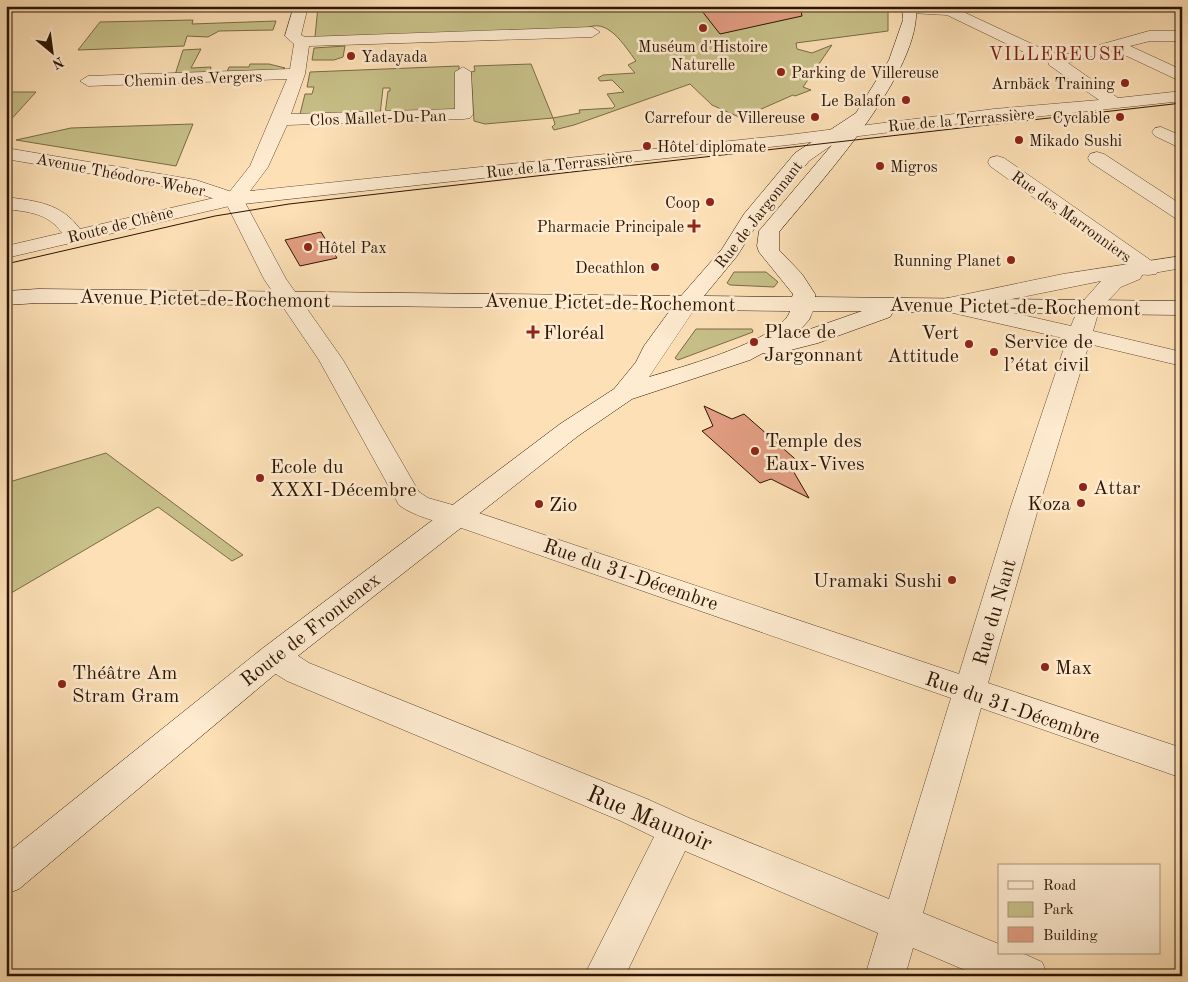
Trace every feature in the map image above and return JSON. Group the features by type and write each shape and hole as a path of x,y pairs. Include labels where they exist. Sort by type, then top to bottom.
{"street":[{"path":"301,6 293,36 302,42 592,32"},
{"path":"851,126 896,60 910,20 910,7 950,11 1042,55 1057,58 1054,62"},
{"path":"1126,27 1182,23"},
{"path":"1054,62 1149,36 1182,36"},
{"path":"234,199 259,167 280,120 297,74 302,42"},
{"path":"1115,46 1163,66 1182,77"},
{"path":"1054,62 1114,103"},
{"name":"Clos Mallet-Du-Pan","path":"280,120 464,114 463,72"},
{"name":"Chemin des Vergers","path":"88,81 297,74"},
{"name":"Rue de la Terrassière","path":"234,199 851,126 1034,112 1182,96"},
{"name":"Rue de Jargonnant","path":"804,304 804,294 799,285 769,252 767,246 769,231 851,126"},
{"name":"Rue de Jargonnant","path":"687,303 730,252 751,218 802,157 851,126"},
{"path":"1161,132 1182,144"},
{"name":"Avenue Théodore-Weber","path":"6,153 196,186 234,199"},
{"path":"1097,158 1182,214"},
{"name":"Rue des Marronniers","path":"997,162 1148,269"},
{"name":"Route de Chêne","path":"6,252 234,199"},
{"name":"Rue du 31-Décembre","path":"234,199 275,279 306,321 331,360 409,498 418,505 457,516 802,632 970,693 1182,763"},
{"path":"6,203 31,206 55,213 66,222 74,235"},
{"path":"730,252 769,231"},
{"path":"730,252 757,253 785,269"},
{"path":"948,305 1063,281 1148,269 1182,262"},
{"path":"1089,307 1113,282 1148,269"},
{"name":"Avenue Pictet-de-Rochemont","path":"6,291 38,296"},
{"name":"Avenue Pictet-de-Rochemont","path":"6,298 38,296 288,298 1182,308"},
{"path":"624,394 647,364 656,346 687,303"},
{"path":"742,355 786,332 801,314 804,304"},
{"path":"624,394 742,355 810,338 877,313 915,305"},
{"path":"948,305 1182,359"},
{"name":"Rue du Nant","path":"885,976 1089,307"},
{"name":"Route de Frontenex","path":"6,877 274,657 569,430 624,394"},
{"name":"Rue Maunoir","path":"274,657 298,672 634,810 676,830 1028,976"},
{"path":"604,976 676,830"}],"green space":[{"path":"318,6 888,6 888,31 796,43 797,49 812,53 832,45 803,87 811,90 793,95 741,118 712,105 690,84 574,125 554,130 552,127 555,124 553,118 580,113 579,110 613,108 615,106 607,94 624,92 612,80 600,81 598,78 603,75 635,73 628,65 636,61 620,40 608,29 601,26 593,26 585,29 315,37"},
{"path":"193,20 192,24 276,21 273,30 219,31 208,37 187,36 184,46 78,50 100,22"},
{"path":"345,46 343,57 334,60 312,60 314,48"},
{"path":"201,49 191,68 211,67 210,72 175,75 183,50"},
{"path":"250,64 269,64 285,68 280,71 227,72 229,67 249,67"},
{"path":"531,64 553,118 485,124 474,121 471,72 475,71 474,66"},
{"path":"459,66 459,109 385,114 390,88 383,88 380,115 299,118 305,94 312,94 314,87 307,87 310,72"},
{"path":"6,92 36,92 6,125"},
{"path":"193,124 176,166 16,140 71,128"},
{"path":"734,272 766,272 778,282 774,287 730,285 727,283"},
{"path":"696,329 752,329 753,332 678,360 675,358"},
{"path":"106,453 243,555 232,561 158,507 6,596 6,483"}],"building":[{"path":"698,6 800,6 802,16 720,34"},
{"name":"Hôtel Pax","path":"321,232 337,258 300,266 285,240"},
{"name":"Temple des Eaux-Vives","path":"704,406 732,419 744,414 802,465 792,469 809,498 771,479 760,483 702,431 713,426"}],"tram line":[{"path":"6,264 215,216 289,204 1182,103"}],"place":[{"name":"Muséum d'Histoire Naturelle","path":"703,28"},
{"name":"Yadayada","path":"351,56"},
{"name":"Parking de Villereuse","path":"781,72"},
{"name":"Arnbäck Training","path":"1125,83"},
{"name":"Le Balafon","path":"906,100"},
{"name":"Carrefour de Villereuse","path":"815,117"},
{"name":"Cyclable","path":"1120,117"},
{"name":"Mikado Sushi","path":"1019,140"},
{"name":"Hôtel diplomate","path":"647,146"},
{"name":"Migros","path":"880,166"},
{"name":"Coop","path":"710,202"},
{"name":"Pharmacie Principale","path":"694,226"},
{"name":"Hôtel Pax","path":"308,247"},
{"name":"Running Planet","path":"1011,260"},
{"name":"Decathlon","path":"655,267"},
{"name":"Floréal","path":"533,332"},
{"name":"Place de Jargonnant","path":"754,342"},
{"name":"Vert Attitude","path":"969,344"},
{"name":"Service de l’état civil","path":"994,352"},
{"name":"Temple des Eaux-Vives","path":"755,451"},
{"name":"Ecole du XXXI-Décembre","path":"260,478"},
{"name":"Attar","path":"1083,487"},
{"name":"Koza","path":"1081,503"},
{"name":"Zio","path":"539,504"},
{"name":"Uramaki Sushi","path":"952,580"},
{"name":"Max","path":"1045,667"},
{"name":"Théâtre Am Stram Gram","path":"62,684"}],"district":[{"name":"VILLEREUSE","path":"1057,53"}]}
